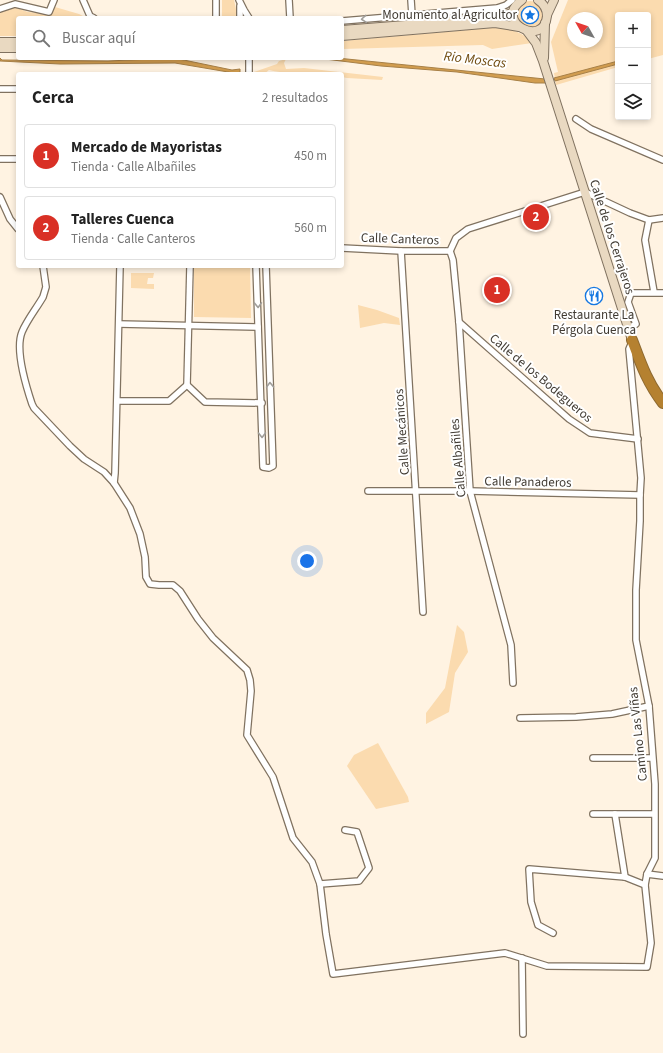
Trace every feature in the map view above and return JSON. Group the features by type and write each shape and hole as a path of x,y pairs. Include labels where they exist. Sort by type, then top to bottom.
{"highway":[{"path":"632,340 644,373 654,392 663,403"}],"main road":[{"path":"518,0 514,12 515,21 519,27"},
{"path":"539,0 545,7 546,19"},
{"path":"344,36 495,23 519,27 527,31 537,30 546,19 554,0"},
{"path":"344,30 500,17 514,12"},
{"name":"Calle de los Cerrajeros","path":"543,61 546,19"},
{"name":"Calle de los Cerrajeros","path":"527,31 536,43 552,87 632,340"},
{"path":"0,42 16,42"},
{"path":"0,48 16,48"}],"street":[{"path":"0,9 14,2 31,9 50,12 54,0"},
{"path":"83,0 90,16"},
{"path":"216,0 216,16"},
{"path":"289,0 290,16"},
{"path":"411,0 412,15"},
{"path":"344,21 499,7 518,0"},
{"path":"239,2 240,16"},
{"path":"239,2 249,16"},
{"path":"474,9 489,18"},
{"path":"248,60 249,72"},
{"path":"0,89 16,89"},
{"path":"576,120 591,129 663,160"},
{"path":"0,159 16,159"},
{"path":"585,192 630,213 649,220 663,218"},
{"name":"Calle Canteros","path":"344,248 401,251 450,251 456,238 468,229 585,192"},
{"path":"0,197 10,219 16,226"},
{"path":"649,220 645,240 654,292"},
{"name":"Calle Mecánicos","path":"401,251 423,612"},
{"name":"Calle Albañiles","path":"450,251 454,260 470,491 511,645 513,683"},
{"path":"44,268 45,292 22,330 19,342 20,355 30,398 34,408 84,459 104,472 114,482 130,508 140,534 145,558 146,577 150,584 172,585 180,591 198,619 213,638 247,670 251,690 247,735 273,777 292,838 312,862 320,884 326,934 333,974 505,953 522,958 523,1034"},
{"path":"114,482 120,268"},
{"path":"117,400 169,401 187,385 190,268"},
{"path":"256,268 262,403 263,467 269,468 273,466 266,268"},
{"path":"629,328 636,324 628,302 631,293 663,293"},
{"name":"Calle de los Bodegueros","path":"459,322 569,419 590,433 638,439"},
{"path":"119,324 258,327"},
{"name":"Calle de los Cerrajeros","path":"632,340 629,349 641,478 640,495"},
{"path":"187,385 205,402 262,403"},
{"name":"Calle Panaderos","path":"368,491 470,491 640,495"},
{"name":"Camino Las Viñas","path":"522,958 547,966 648,967 650,943 646,885 647,874 655,858 655,784 649,706 636,640 636,590 640,495"},
{"path":"520,718 576,717 612,714 649,706"},
{"path":"593,758 652,758"},
{"path":"593,814 654,814"},
{"path":"615,814 625,877"},
{"path":"320,884 359,881 369,868 357,832 345,830"},
{"path":"553,934 538,925 531,902 529,869 625,877 646,885"},
{"path":"647,874 663,876"}],"shaded area":[{"path":"222,0 234,0 238,16 222,16"},
{"path":"568,0 663,0 663,55 651,58 651,12 615,12 615,68 556,85 554,73 558,72 551,42"},
{"path":"530,1 539,5 543,14 539,23 530,27 521,23 517,14 521,5"},
{"path":"14,7 28,12 51,14 55,7 83,16 16,16 16,36 0,36 0,12"},
{"path":"490,28 508,29 524,35 532,43 492,49 483,45 344,49 344,41"},
{"path":"0,58 2,60 184,60 232,70 240,69 240,72 228,72 175,63 60,64 0,61"},
{"path":"344,59 545,79 547,83 535,83 457,72 381,66 333,60 344,60"},
{"path":"286,60 284,63 286,69 304,68 339,72 285,72 269,70 266,72 254,72 277,64 279,61"},
{"path":"615,62 615,65 555,81 554,78"},
{"path":"344,73 383,77 382,80 344,77"},
{"path":"194,268 250,268 251,318 194,317"},
{"path":"131,273 154,273 153,278 148,278 147,284 154,284 154,289 131,288"},
{"path":"358,305 399,318 400,325 384,323 360,328"},
{"path":"457,625 464,632 468,652 455,673 449,712 426,724 426,713 445,688"},
{"path":"378,743 408,797 409,802 376,809 347,766 354,755"}],"place":[{"name":"Monumento al Agricultor","path":"530,15"},
{"name":"Talleres Cuenca","path":"536,217"},
{"name":"Mercado de Mayoristas","path":"497,290"},
{"name":"Restaurante La Pérgola Cuenca","path":"594,296"}],"water label":[{"name":"Rio Moscas","path":"475,60"}]}
